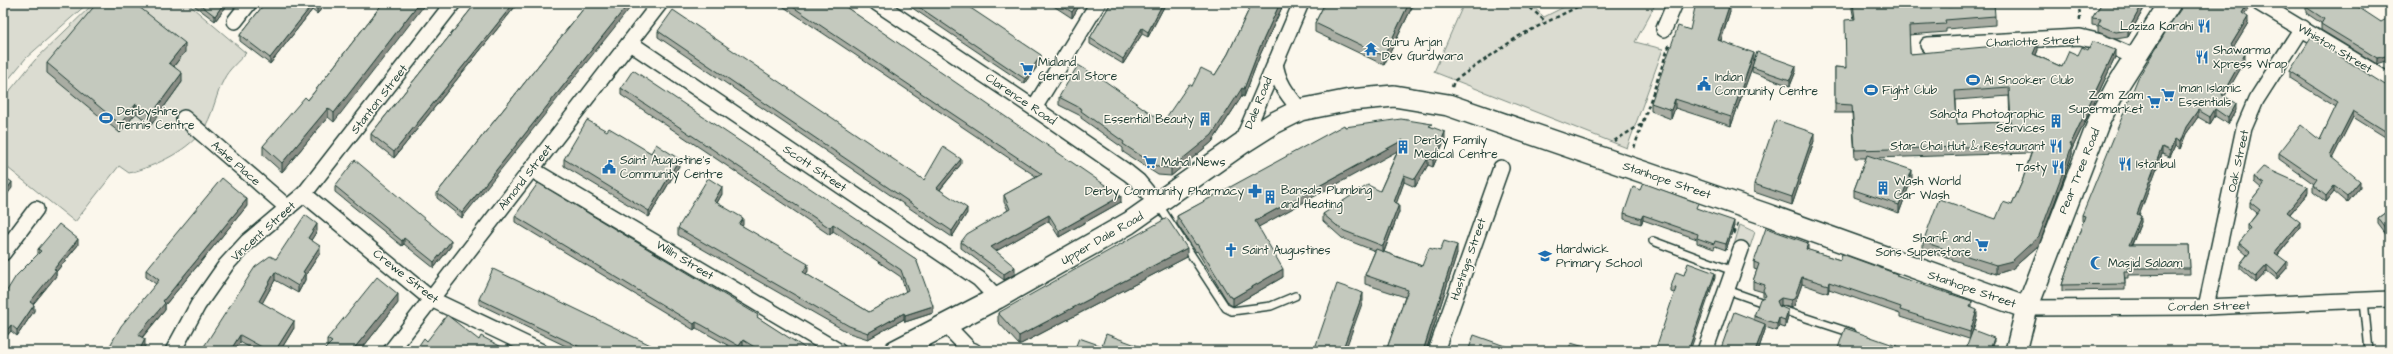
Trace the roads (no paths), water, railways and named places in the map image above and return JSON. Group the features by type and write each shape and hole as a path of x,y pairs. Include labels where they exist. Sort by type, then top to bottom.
{"street":[{"path":"235,21 249,3"},
{"name":"Stanton Street","path":"304,194 453,3"},
{"name":"Almond Street","path":"391,351 660,3"},
{"name":"Clarence Road","path":"877,3 1034,108 1138,181 1157,204"},
{"path":"1034,108 1098,3"},
{"name":"Dale Road","path":"1241,144 1301,3"},
{"path":"1664,29 1675,3"},
{"name":"Pear Tree Road","path":"2016,351 2027,308 2090,142 2116,88 2170,3"},
{"name":"Whiston Street","path":"2259,3 2389,81"},
{"name":"Oak Street","path":"2206,307 2244,128 2256,100 2302,28"},
{"name":"Charlotte Street","path":"1928,45 2080,37 2101,42 2135,57"},
{"name":"Scott Street","path":"630,43 979,279 997,298"},
{"name":"Dale Road","path":"1275,62 1276,74 1280,84 1300,110"},
{"name":"Stanhope Street","path":"1300,110 1350,100 1394,96 1448,105 2027,308"},
{"name":"Upper Dale Road","path":"895,351 997,298 1129,223 1241,144 1274,123 1300,110"},
{"name":"Ashe Place","path":"184,118 288,208"},
{"name":"Hastings Street","path":"1436,351 1500,168"},
{"name":"Willn Street","path":"531,170 838,351"},
{"name":"Vincent Street","path":"173,351 198,304 226,265 247,242 304,194"},
{"name":"Crewe Street","path":"304,194 431,299 540,351"},
{"path":"3,253 36,209"},
{"path":"1705,351 1741,249"},
{"name":"Corden Street","path":"2027,308 2206,307 2390,299"},
{"path":"946,325 970,349 974,351"}],"lane":[{"path":"1157,204 1226,308 1232,311 1271,306 1295,296"},
{"path":"1653,241 1733,271"},
{"path":"1727,290 1761,302"},
{"path":"2364,300 2369,351"},
{"path":"1782,310 1861,337"}],"place":[{"name":"Laziza Karahi","path":"2204,26"},
{"name":"Guru Arjan Dev Gurdwara","path":"1371,49"},
{"name":"Shawarma Xpress Wrap","path":"2202,57"},
{"name":"Midland General Store","path":"1027,69"},
{"name":"A1 Snooker Club","path":"1973,80"},
{"name":"Indian Community Centre","path":"1704,84"},
{"name":"Fight Club","path":"1871,90"},
{"name":"Iman Islamic Essentials","path":"2168,95"},
{"name":"Zam Zam Supermarket","path":"2154,102"},
{"name":"Derbyshire Tennis Centre","path":"106,118"},
{"name":"Essential Beauty","path":"1205,119"},
{"name":"Sahota Photographic Services","path":"2056,121"},
{"name":"Star Chai Hut & Restaurant","path":"2056,146"},
{"name":"Derby Family Medical Centre","path":"1403,147"},
{"name":"Mahal News","path":"1150,162"},
{"name":"Istanbul","path":"2125,164"},
{"name":"Saint Augustine's Community Centre","path":"609,167"},
{"name":"Tasty","path":"2058,167"},
{"name":"Wash World Car Wash","path":"1883,188"},
{"name":"Derby Community Pharmacy","path":"1255,191"},
{"name":"Bansals Plumbing and Heating","path":"1270,197"},
{"name":"Sharif and Sons Superstore","path":"1982,245"},
{"name":"Saint Augustines","path":"1231,250"},
{"name":"Hardwick Primary School","path":"1545,256"},
{"name":"Masjid Salaam","path":"2097,263"}]}
